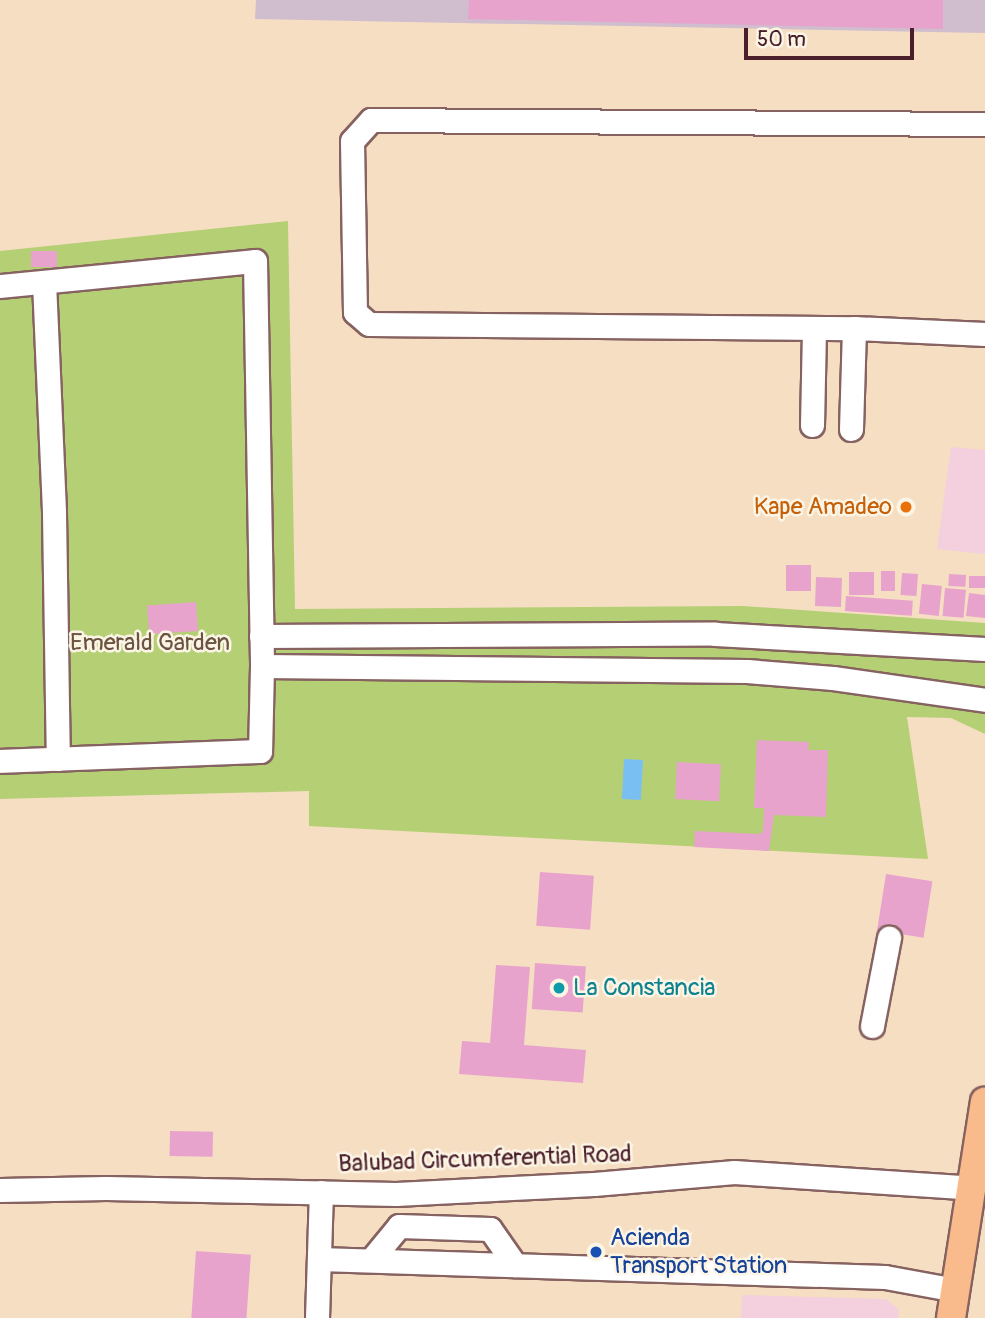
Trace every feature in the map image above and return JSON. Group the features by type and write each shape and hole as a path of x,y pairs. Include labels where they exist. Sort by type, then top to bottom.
{"main road":[{"path":"951,1318 985,1102"}],"street":[{"path":"985,124 371,120 352,141 355,312 369,324 854,328 985,334"},
{"path":"0,286 256,261 261,636 260,751 0,761"},
{"path":"44,282 54,513 58,759"},
{"path":"812,425 814,328"},
{"path":"851,429 854,328"},
{"path":"261,636 715,634 985,649"},
{"path":"261,666 747,671 833,678 985,700"},
{"path":"872,1026 889,937"},
{"name":"Balubad Circumferential Road","path":"0,1190 106,1188 409,1193 594,1184 734,1172 972,1188"},
{"path":"317,1318 321,1192"},
{"path":"371,1261 399,1226 412,1226 490,1229 515,1265"},
{"path":"319,1259 885,1277 956,1290"}],"shaded area":[{"path":"256,0 985,0 985,33 255,19"},
{"path":"951,447 985,450 985,554 937,549"},
{"path":"742,1295 886,1299 899,1310 898,1318 741,1318"}],"green space":[{"name":"Emerald Garden","path":"288,221 295,609 743,606 985,623 985,734 951,718 907,717 928,859 309,826 309,791 0,799 0,251"}],"water":[{"path":"624,759 643,760 641,800 622,799"}],"building":[{"path":"469,0 943,0 943,29 468,19"},
{"path":"31,251 57,251 57,267 31,267"},
{"path":"786,565 811,565 811,591 786,591"},
{"path":"881,571 895,571 895,591 881,591"},
{"path":"849,572 874,572 874,595 849,595"},
{"path":"902,573 918,574 916,596 900,595"},
{"path":"949,574 966,575 965,587 948,586"},
{"path":"969,576 985,576 985,588 969,588"},
{"path":"816,577 842,578 841,607 815,606"},
{"path":"922,584 942,586 939,616 919,614"},
{"path":"945,588 966,590 963,618 943,616"},
{"path":"969,593 985,595 985,618 966,616"},
{"path":"846,596 913,601 912,616 845,611"},
{"path":"196,602 198,631 149,634 147,605"},
{"path":"757,740 809,742 808,750 828,750 826,817 774,815 769,851 694,847 695,831 760,834 763,831 764,808 754,808"},
{"path":"677,762 721,764 719,801 675,799"},
{"path":"540,872 594,876 590,930 536,926"},
{"path":"886,874 932,881 924,938 877,930"},
{"name":"La Constancia","path":"535,963 586,967 583,1012 532,1009"},
{"path":"496,965 530,967 524,1045 586,1050 583,1083 459,1074 462,1041 490,1043"},
{"path":"170,1131 213,1132 213,1157 170,1156"},
{"path":"196,1251 251,1255 246,1318 191,1318"}],"place":[{"name":"Kape Amadeo","path":"906,507"},
{"name":"La Constancia","path":"559,988"},
{"name":"Acienda Transport Station","path":"596,1252"}]}
